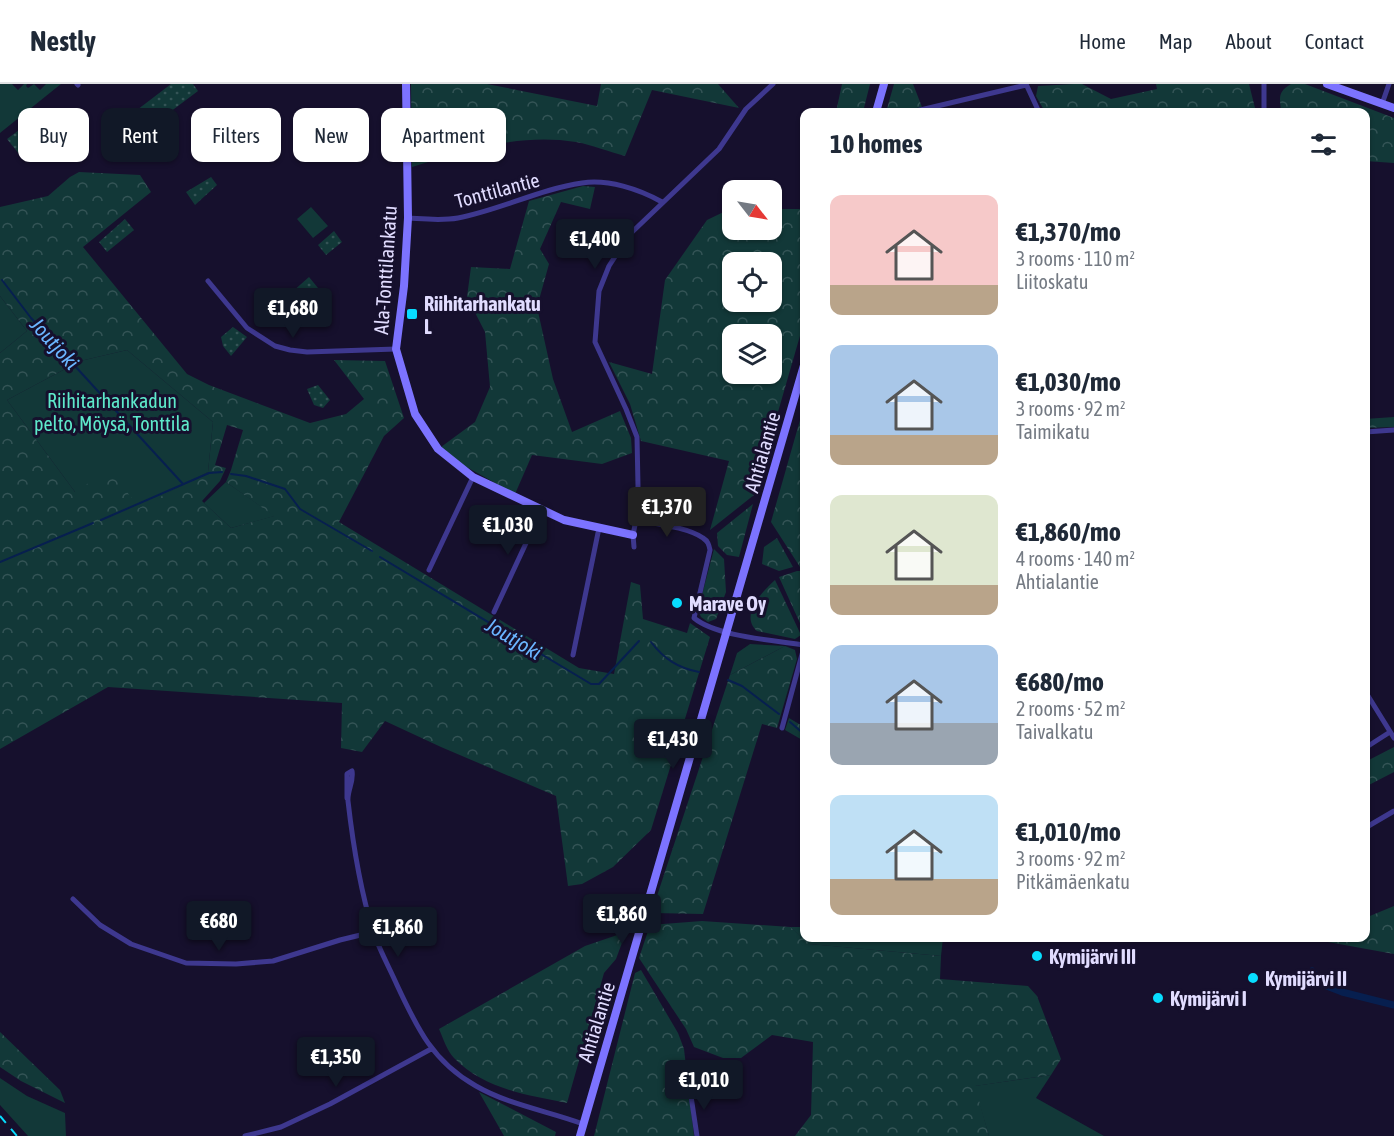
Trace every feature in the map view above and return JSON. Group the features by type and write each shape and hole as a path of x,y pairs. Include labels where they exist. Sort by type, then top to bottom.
{"main road":[{"name":"Ala-Tonttilankatu","path":"406,84 408,218 404,286 396,349 415,414 438,449 473,477 564,520 633,535"},
{"path":"877,108 884,84"},
{"path":"1327,84 1394,108"},
{"name":"Ahtialantie","path":"580,1136 800,379"}],"street":[{"path":"634,547 639,457 637,437 595,342 599,291 609,266 629,235 719,149 747,109 773,84"},
{"path":"1264,84 1264,108"},
{"path":"1382,104 1389,84"},
{"path":"929,108 1026,85 1038,108"},
{"name":"Tonttilantie","path":"408,218 438,220 456,218 490,211 582,183 612,184 662,202"},
{"path":"208,281 248,328 275,345 290,350 307,351 396,349"},
{"path":"1370,432 1394,430"},
{"path":"429,570 473,477"},
{"path":"494,612 541,511"},
{"path":"636,520 690,532 704,538 708,543 710,550 694,618 715,630 800,645"},
{"path":"573,655 599,528"},
{"path":"782,728 800,661"},
{"path":"1370,699 1392,735 1370,746"},
{"path":"347,798 362,889 374,932 412,1017 431,1049 444,1063 478,1087 512,1101 583,1124"},
{"path":"1370,825 1394,812"},
{"path":"73,899 100,925 131,944 186,963 236,964 273,961 374,932"},
{"path":"245,1136 281,1127 330,1104 431,1049"},
{"path":"697,1136 691,1096 708,1086"}],"green space":[{"path":"0,84 12,84 18,90 24,84 27,84 28,88 34,84 40,90 46,84 61,84 31,108 18,108 18,119 0,133"},
{"path":"171,84 193,84 198,91 175,108 140,108"},
{"path":"411,84 487,84 597,106 601,84 718,84 739,108 652,90 625,156 576,142 534,140 506,142 506,108 411,108"},
{"path":"842,84 870,84 864,108 837,108"},
{"path":"894,84 913,84 922,107 887,108"},
{"path":"1082,84 1111,99 1157,89 1156,84 1249,84 1255,108 1043,108 1036,96 1038,86"},
{"path":"1291,84 1305,84 1368,108 1281,108 1281,93"},
{"path":"1370,109 1394,118 1394,163 1370,161"},
{"path":"18,131 18,153 7,139"},
{"path":"412,162 429,162 412,167"},
{"path":"79,172 140,175 151,192 83,247 187,374 209,385 310,423 346,414 364,399 334,360 385,361 404,418 384,436 339,522 579,668 614,674 631,582 640,585 643,619 687,633 690,623 710,637 651,830 613,867 582,884 568,886 556,796 385,721 362,752 341,748 342,703 108,687 0,749 0,353 27,331 0,296 0,207 48,196","holes":["127,350 213,422 208,472 139,508 110,469 75,492 7,400 80,361","227,425 243,430 226,482 274,516 231,528 202,501 220,481 226,468 215,465"]},
{"path":"211,177 217,185 195,205 186,192"},
{"path":"583,186 595,187 590,209 561,202 540,249 549,264 537,307 553,379 572,432 620,411 631,438 632,453 602,464 532,455 515,494 463,465 441,447 475,422 490,387 485,332 467,297 471,267 510,269 529,201"},
{"path":"311,207 328,226 313,238 297,219"},
{"path":"782,209 800,209 800,336 754,495 710,530 729,461 641,441 630,404 609,362 652,374 665,280 707,220 722,213 722,240 782,240"},
{"path":"125,219 134,230 107,252 99,242"},
{"path":"334,231 342,242 326,255 318,245"},
{"path":"309,277 318,288 301,303 292,292"},
{"path":"0,296 27,331 0,353"},
{"path":"233,327 247,337 231,356 223,346 221,337"},
{"name":"Riihitarhankadun pelto, Möysä, Tonttila","path":"127,350 213,422 208,472 139,509 75,492 7,400 80,361"},
{"path":"318,385 330,400 323,408 314,405 307,389"},
{"path":"1394,417 1394,427 1370,428 1370,419"},
{"path":"800,420 800,567 771,522"},
{"path":"226,482 275,516 231,528 204,503"},
{"path":"753,504 739,557 727,555 718,546 717,533"},
{"path":"777,538 793,567 779,571 762,564 764,547"},
{"path":"714,549 724,559 726,592 716,619 708,622 701,617 698,610"},
{"path":"800,571 800,623 779,577"},
{"path":"775,580 800,636 795,639 757,631 752,625 752,611 765,590"},
{"path":"750,644 785,646 730,675 737,653"},
{"path":"785,646 795,650 797,659 777,728 762,724 703,914 654,913 654,905 730,675"},
{"path":"789,718 800,725 800,739 785,730"},
{"path":"1394,747 1394,772 1370,784 1370,759"},
{"path":"1394,906 1394,954 1328,942 1370,942 1370,916"},
{"path":"702,921 790,927 800,936 800,942 810,944 941,956 940,979 1028,986 1037,996 1061,1059 1051,1075 975,1086 989,1136 795,1136 811,1115 813,1042 772,1035 741,1058 723,1058 694,1047 686,1029 639,958 650,925"},
{"path":"790,927 800,927 800,936"},
{"path":"626,932 616,959 604,973 567,1103 492,1084 466,1069 452,1055 439,1029 585,946"},
{"path":"807,942 943,942 941,956"},
{"path":"641,970 678,1033 684,1049 694,1136 594,1136 635,973"},
{"path":"0,1032 60,1090 65,1103 21,1081 0,1067"},
{"path":"1051,1075 1036,1098 1104,1136 989,1136 974,1086"},
{"path":"0,1078 27,1096 65,1113 66,1136 28,1136 0,1105"},
{"path":"479,1092 556,1132 555,1136 504,1136"}],"waterway":[{"name":"Joutjoki","path":"2,280 31,318 183,484"},
{"name":"Joutjoki","path":"101,520 209,473 222,472"},
{"name":"Joutjoki","path":"231,474 246,476 285,489 300,509 372,551"},
{"name":"Joutjoki","path":"0,562 93,523"},
{"name":"Joutjoki","path":"380,557 591,684 599,684 639,641"},
{"name":"Joutjoki","path":"651,642 672,662 699,672"},
{"name":"Joutjoki","path":"728,680 742,686 779,714"},
{"name":"Joutjoki","path":"790,722 800,731"},
{"name":"Joutjoki","path":"1312,971 1324,985 1394,1005"}],"railway":[{"path":"0,1116 17,1136"}],"place":[{"name":"Riihitarhankatu L","path":"412,314"},
{"name":"Marave Oy","path":"677,603"},
{"name":"Kymijärvi III","path":"1037,956"},
{"name":"Kymijärvi II","path":"1253,978"},
{"name":"Kymijärvi I","path":"1158,998"}]}
